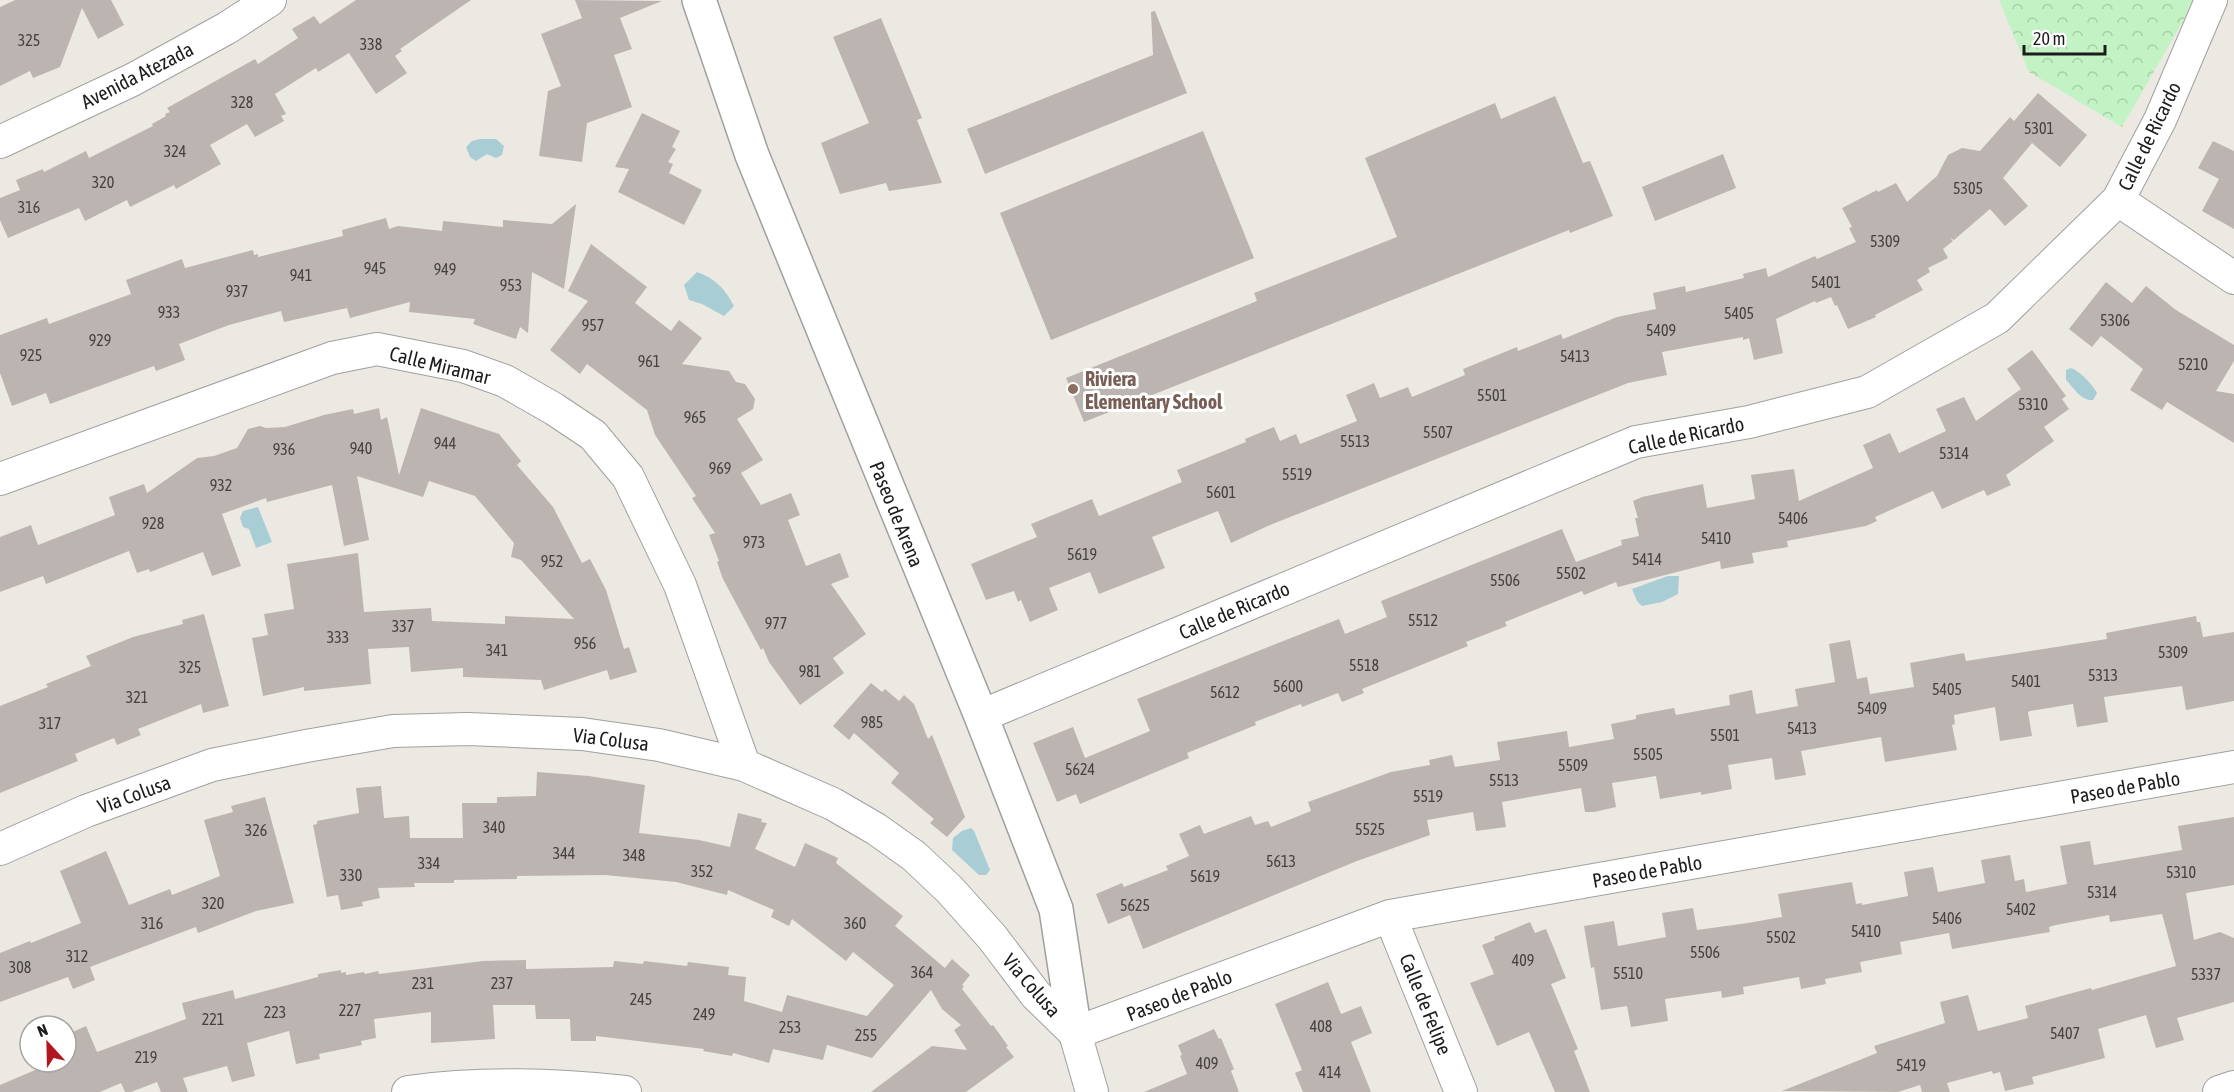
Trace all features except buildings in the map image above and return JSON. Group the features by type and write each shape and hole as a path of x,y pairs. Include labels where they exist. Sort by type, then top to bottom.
{"street":[{"name":"Avenida Atezada","path":"0,142 132,80 270,0"},
{"name":"Paseo de Arena","path":"699,0 752,154 981,716 1056,909 1075,1033"},
{"name":"Calle de Ricardo","path":"981,716 1636,442 1749,422 1867,392 1997,318 2118,200 2160,120 2211,0"},
{"path":"2118,200 2234,278"},
{"name":"Calle Miramar","path":"0,478 332,358 377,349 463,366 505,381 593,435 628,477 680,585 744,765"},
{"name":"Via Colusa","path":"0,849 86,811 212,765 393,731 468,729 582,734 658,745 744,765 833,804 876,829 914,856 950,890 992,937 1036,995 1075,1033 1092,1092"},
{"name":"Paseo de Pablo","path":"1075,1033 1390,916 2234,767"},
{"name":"Calle de Felipe","path":"1390,916 1461,1092"},
{"path":"408,1092 442,1087 578,1086 625,1092"},
{"path":"2219,1092 2234,1087"}],"green space":[{"path":"1999,0 2195,0 2122,127 2029,72"}],"water":[{"path":"496,139 504,146 502,155 496,158 487,154 476,161 470,157 466,147 472,141"},
{"path":"697,272 714,281 731,300 734,306 724,316 689,300 684,285"},
{"path":"2071,368 2082,375 2095,390 2097,393 2093,400 2081,396 2066,380 2066,370"},
{"path":"258,507 272,542 256,548 249,529 243,527 240,518 243,511"},
{"path":"1668,576 1679,576 1678,594 1662,602 1642,606 1637,601 1632,589"},
{"path":"971,828 990,870 986,875 979,875 952,850 953,838"}],"place":[{"name":"Riviera Elementary School","path":"1073,389"}]}
